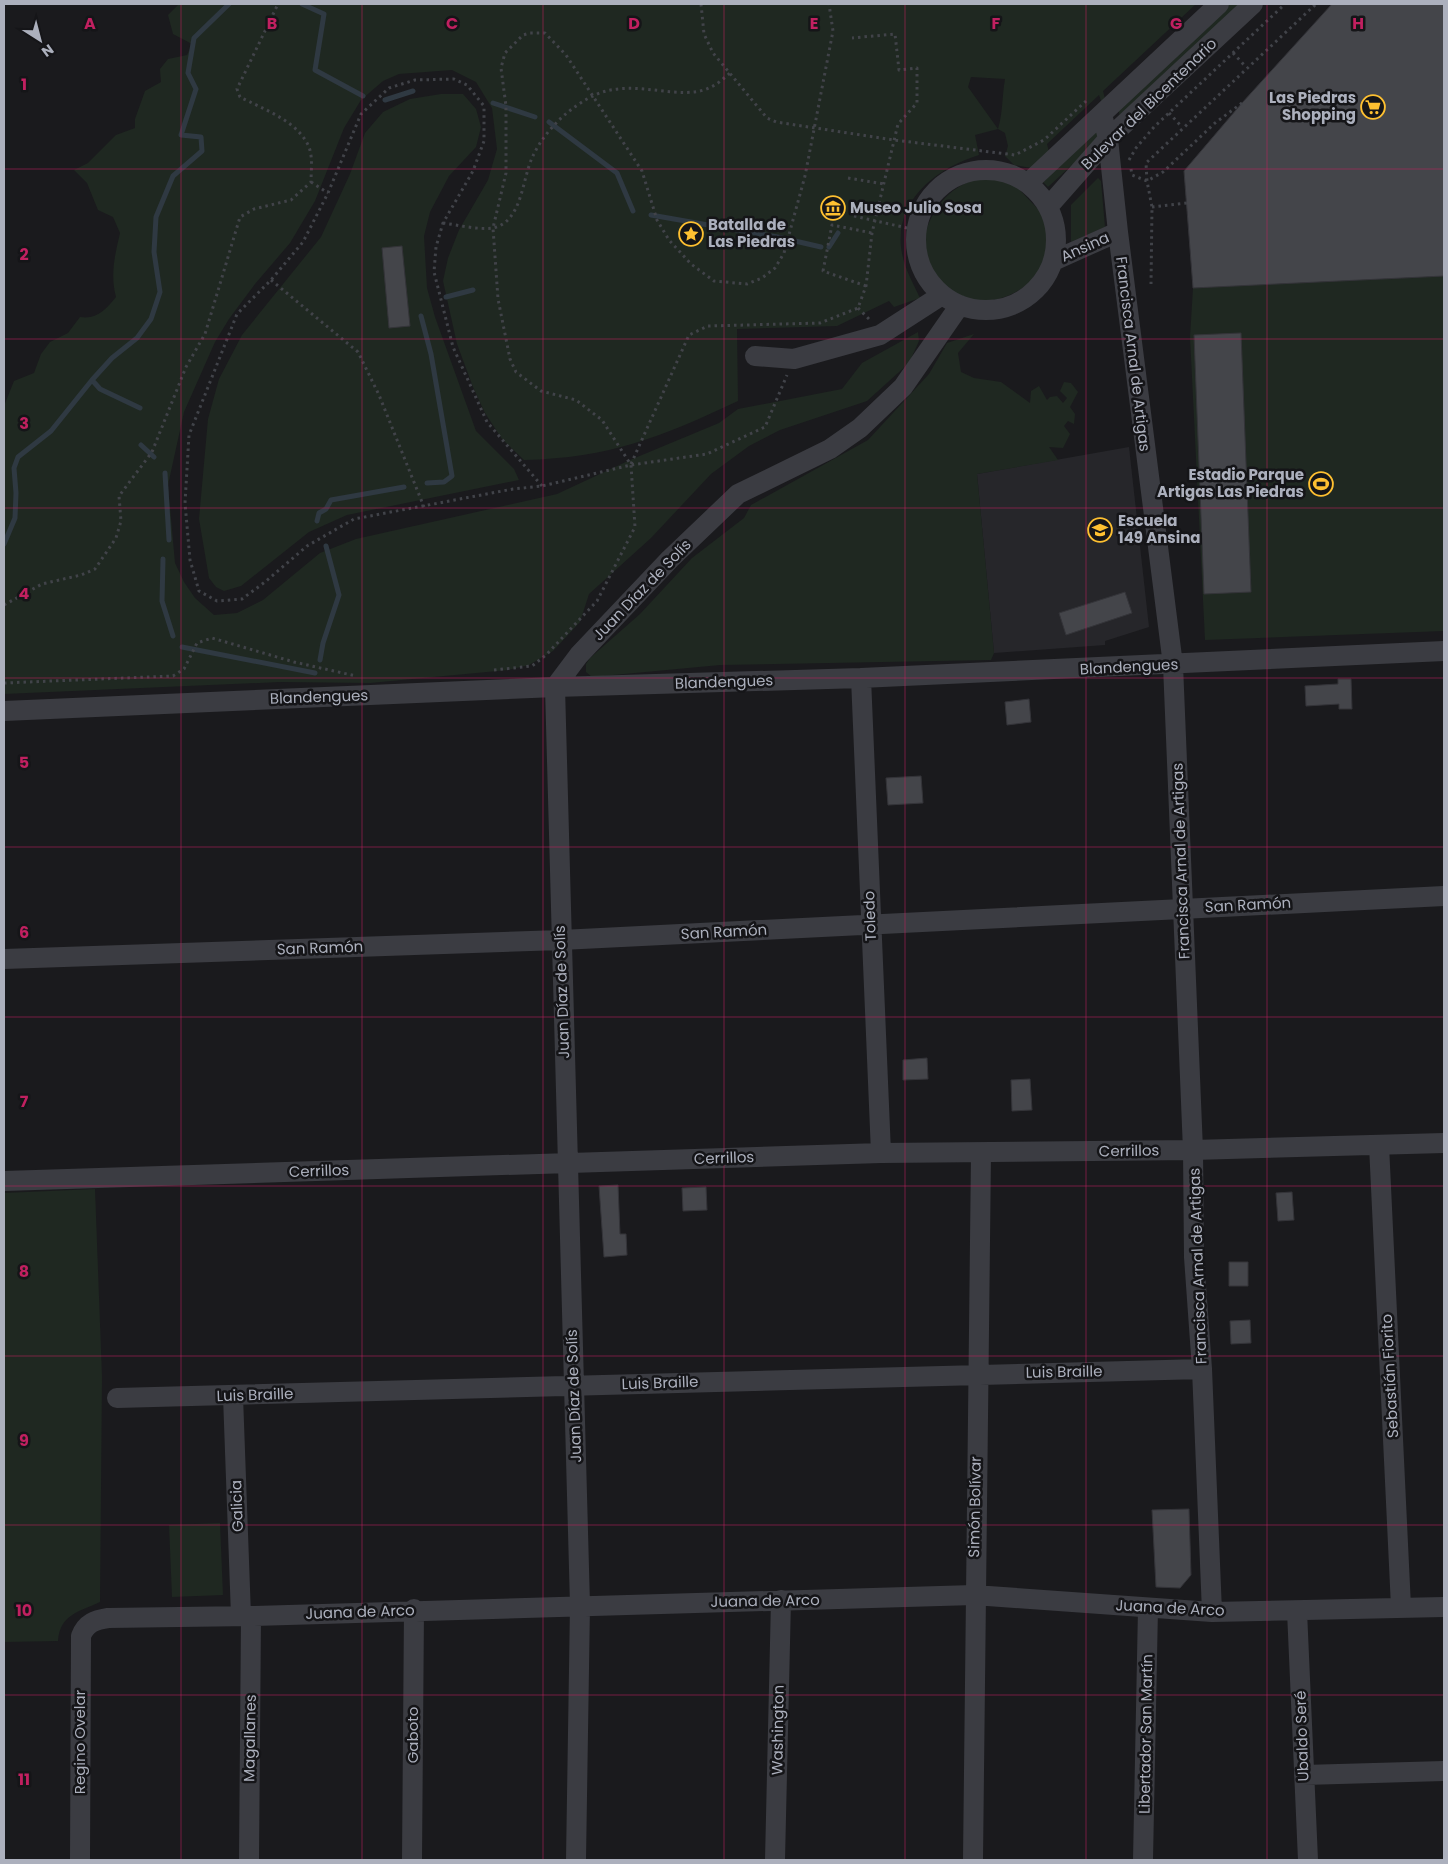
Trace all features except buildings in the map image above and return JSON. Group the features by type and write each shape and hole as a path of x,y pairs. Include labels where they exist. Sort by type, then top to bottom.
{"street":[{"name":"Bulevar del Bicentenario","path":"1028,183 1220,4"},
{"name":"Bulevar del Bicentenario","path":"1048,207 1108,139 1253,4"},
{"name":"Francisca Arnal de Artigas","path":"1102,114 1108,139 1173,665 1193,1150 1194,1257 1202,1369 1212,1612"},
{"path":"989,170 1010,174 1028,183 1048,207 1054,224 1056,243 1053,261 1043,282 1026,298 1005,308 982,310 960,305 942,295 929,282 920,266 916,248 916,230 922,210 934,193 950,180 969,172 989,170"},
{"name":"Ansina","path":"1053,261 1118,232"},
{"path":"755,356 794,359 880,335 942,295"},
{"name":"Juan Díaz de Solís","path":"576,1860 580,1605 555,687 579,655 657,572 738,494 830,449 860,428 904,387 960,305"},
{"name":"Blandengues","path":"4,711 555,687 861,678 1173,665 1444,651"},
{"name":"Toledo","path":"861,678 881,1153"},
{"name":"San Ramón","path":"4,959 561,940 1444,896"},
{"name":"Cerrillos","path":"4,1181 881,1153 1193,1150 1444,1143"},
{"name":"Sebastián Fiorito","path":"1379,1145 1401,1608"},
{"name":"Simón Bolívar","path":"973,1860 974,1596 981,1153"},
{"name":"Luis Braille","path":"117,1398 1202,1369"},
{"name":"Galicia","path":"233,1396 246,1616"},
{"name":"Juana de Arco","path":"88,1625 97,1620 108,1618 246,1616 580,1605 974,1596 1212,1612 1444,1607"},
{"name":"Washington","path":"775,1860 781,1600"},
{"name":"Libertador San Martín","path":"1143,1860 1148,1608"},
{"name":"Gaboto","path":"412,1860 414,1610"},
{"name":"Ubaldo Seré","path":"1297,1611 1308,1860"},
{"name":"Magallanes","path":"246,1616 249,1860"},
{"name":"Regino Ovelar","path":"80,1860 81,1636 88,1625"},
{"path":"1304,1775 1444,1771"}],"path":[{"path":"4,604 42,584 81,575 94,569 116,538 120,521 119,496 152,452 186,367 206,334 240,217 254,209 292,200 311,182 312,160 308,146 289,123 240,97 237,89 278,4"},
{"path":"701,4 704,34 713,53 767,118 776,122 894,140 1016,155 1044,140 1093,95"},
{"path":"631,465 602,420 576,400 541,391 516,372 510,359 498,300 493,228 506,173 506,106 501,68 505,53 523,35 530,33 545,34 566,55 642,171 657,220 668,240 691,264 714,282 747,284 762,278 775,268 784,253 790,235 805,176 833,31 829,4"},
{"path":"1242,103 1215,123 1163,172 1146,180 1132,175 1129,160 1136,148 1169,113 1286,4"},
{"path":"1151,284 1152,207 1146,180 1146,163 1246,67 1316,4"},
{"path":"484,671 532,666 546,655 597,601 635,527 631,465 689,335 708,326 820,323 858,308 866,286 872,233 898,124 917,103 917,68 899,70 895,34 852,38"},
{"path":"1233,53 1246,67"},
{"path":"443,223 493,228 507,222 515,210 532,158 551,129 560,118 594,95 613,88 695,92 711,87 730,74"},
{"path":"542,486 487,422 454,347 434,272 436,247 443,223 473,171 484,141 484,106 467,85 454,79 415,80 389,88 361,114 328,193 303,242 271,280 236,314 190,436 186,503 190,560 199,591 217,601 242,599 266,582 307,546 354,519 424,507 513,488 542,486 631,465 707,454 765,427 794,359"},
{"path":"1169,113 1182,127"},
{"path":"848,178 884,184"},
{"path":"311,182 328,193"},
{"path":"1152,207 1187,203"},
{"path":"854,216 916,230"},
{"path":"866,286 823,271 832,225 872,233"},
{"path":"271,280 358,352 379,395 424,507"},
{"path":"4,683 173,676 184,669 197,643 212,638 294,662 363,678"}],"shaded area":[{"path":"179,4 1196,4 1103,91 1106,103 1103,106 1099,95 1047,144 1050,156 1031,168 1014,165 1005,156 1008,146 1005,133 998,129 975,135 979,155 949,168 923,188 905,214 901,230 901,247 904,261 920,298 894,307 889,301 837,326 737,329 738,401 684,425 634,443 583,455 555,458 524,460 502,439 485,413 457,344 443,281 448,258 459,230 488,180 497,149 492,108 476,82 452,70 399,74 383,81 361,100 344,128 315,201 290,243 255,284 229,319 215,342 184,412 168,485 175,563 184,582 195,598 214,615 237,613 263,600 320,553 356,539 557,494 630,460 719,423 738,409 842,389 862,363 918,332 919,341 909,363 867,401 780,430 749,446 711,474 651,538 589,594 580,622 553,651 529,665 508,670 370,683 280,682 4,694 4,406 14,381 34,373 41,354 50,342 68,333 80,317 91,317 101,313 116,297 113,273 120,233 113,217 98,210 87,183 74,170 88,163 116,135 135,128 135,119 145,91 161,82 160,69 168,59 187,55 192,44 173,34 168,15","holes":["971,77 1005,79 998,129 968,87"]},
{"path":"1228,4 1245,4 1121,121 1118,108"},
{"path":"441,94 463,94 476,109 481,127 476,147 449,176 430,212 424,236 427,288 435,317 476,431 514,469 519,480 347,515 309,532 241,586 224,591 216,587 209,578 199,519 208,419 219,379 242,335 321,237 350,174 365,133 383,112 410,99"},
{"path":"1097,131 1100,139 1048,187 1043,182"},
{"path":"982,177 1007,177 1035,206 1047,222 1050,244 1044,264 1032,281 1014,293 992,300 971,300 950,291 932,273 924,249 925,237 932,216 949,194 964,184"},
{"path":"1098,178 1101,181 1105,227 1071,242 1071,205"},
{"name":"Estadio Parque Artigas Las Piedras","path":"1444,276 1444,631 1205,640 1190,337 1193,288"},
{"path":"974,334 958,353 961,372 974,378 1001,382 1030,403 1031,391 1039,386 1047,400 1050,397 1057,396 1063,403 1067,398 1060,391 1064,382 1071,383 1078,392 1070,407 1075,414 1074,424 1068,421 1064,426 1070,434 1063,448 1049,447 1058,460 977,474 994,653 991,660 720,665 592,677 586,672 586,664 590,658 640,614 692,558 744,518 751,505 868,440 929,374 947,343"},
{"path":"1129,447 1149,627 1105,641 1105,645 994,653 977,474"},
{"path":"95,1189 102,1377 100,1602 67,1619 62,1625 58,1641 4,1642 4,1193"},
{"path":"220,1523 223,1595 172,1597 169,1525"}],"waterway":[{"path":"4,544 15,518 14,468 18,457 51,431 92,380 112,358 137,338 151,319 160,292 154,252 156,217 173,176 202,151 201,137 181,135 196,89 188,73 194,38 229,4"},
{"path":"302,4 324,14 315,70 363,96"},
{"path":"385,100 413,91"},
{"path":"493,103 535,117"},
{"path":"549,122 617,173 633,211"},
{"path":"651,215 783,238"},
{"path":"829,247 838,233"},
{"path":"795,241 821,247"},
{"path":"446,297 473,290"},
{"path":"421,316 431,354 452,476 444,482 427,483"},
{"path":"92,380 100,389 140,408"},
{"path":"141,445 154,457"},
{"path":"165,473 169,540"},
{"path":"317,521 319,513 326,509 331,500 404,487"},
{"path":"320,660 323,643 339,595 326,546"},
{"path":"163,559 162,601 173,636"},
{"path":"182,647 315,673"}],"place":[{"name":"Las Piedras Shopping","path":"1373,107"},
{"name":"Museo Julio Sosa","path":"833,208"},
{"name":"Batalla de Las Piedras","path":"691,234"},
{"name":"Estadio Parque Artigas Las Piedras","path":"1321,484"},
{"name":"Escuela 149 Ansina","path":"1100,530"}]}
